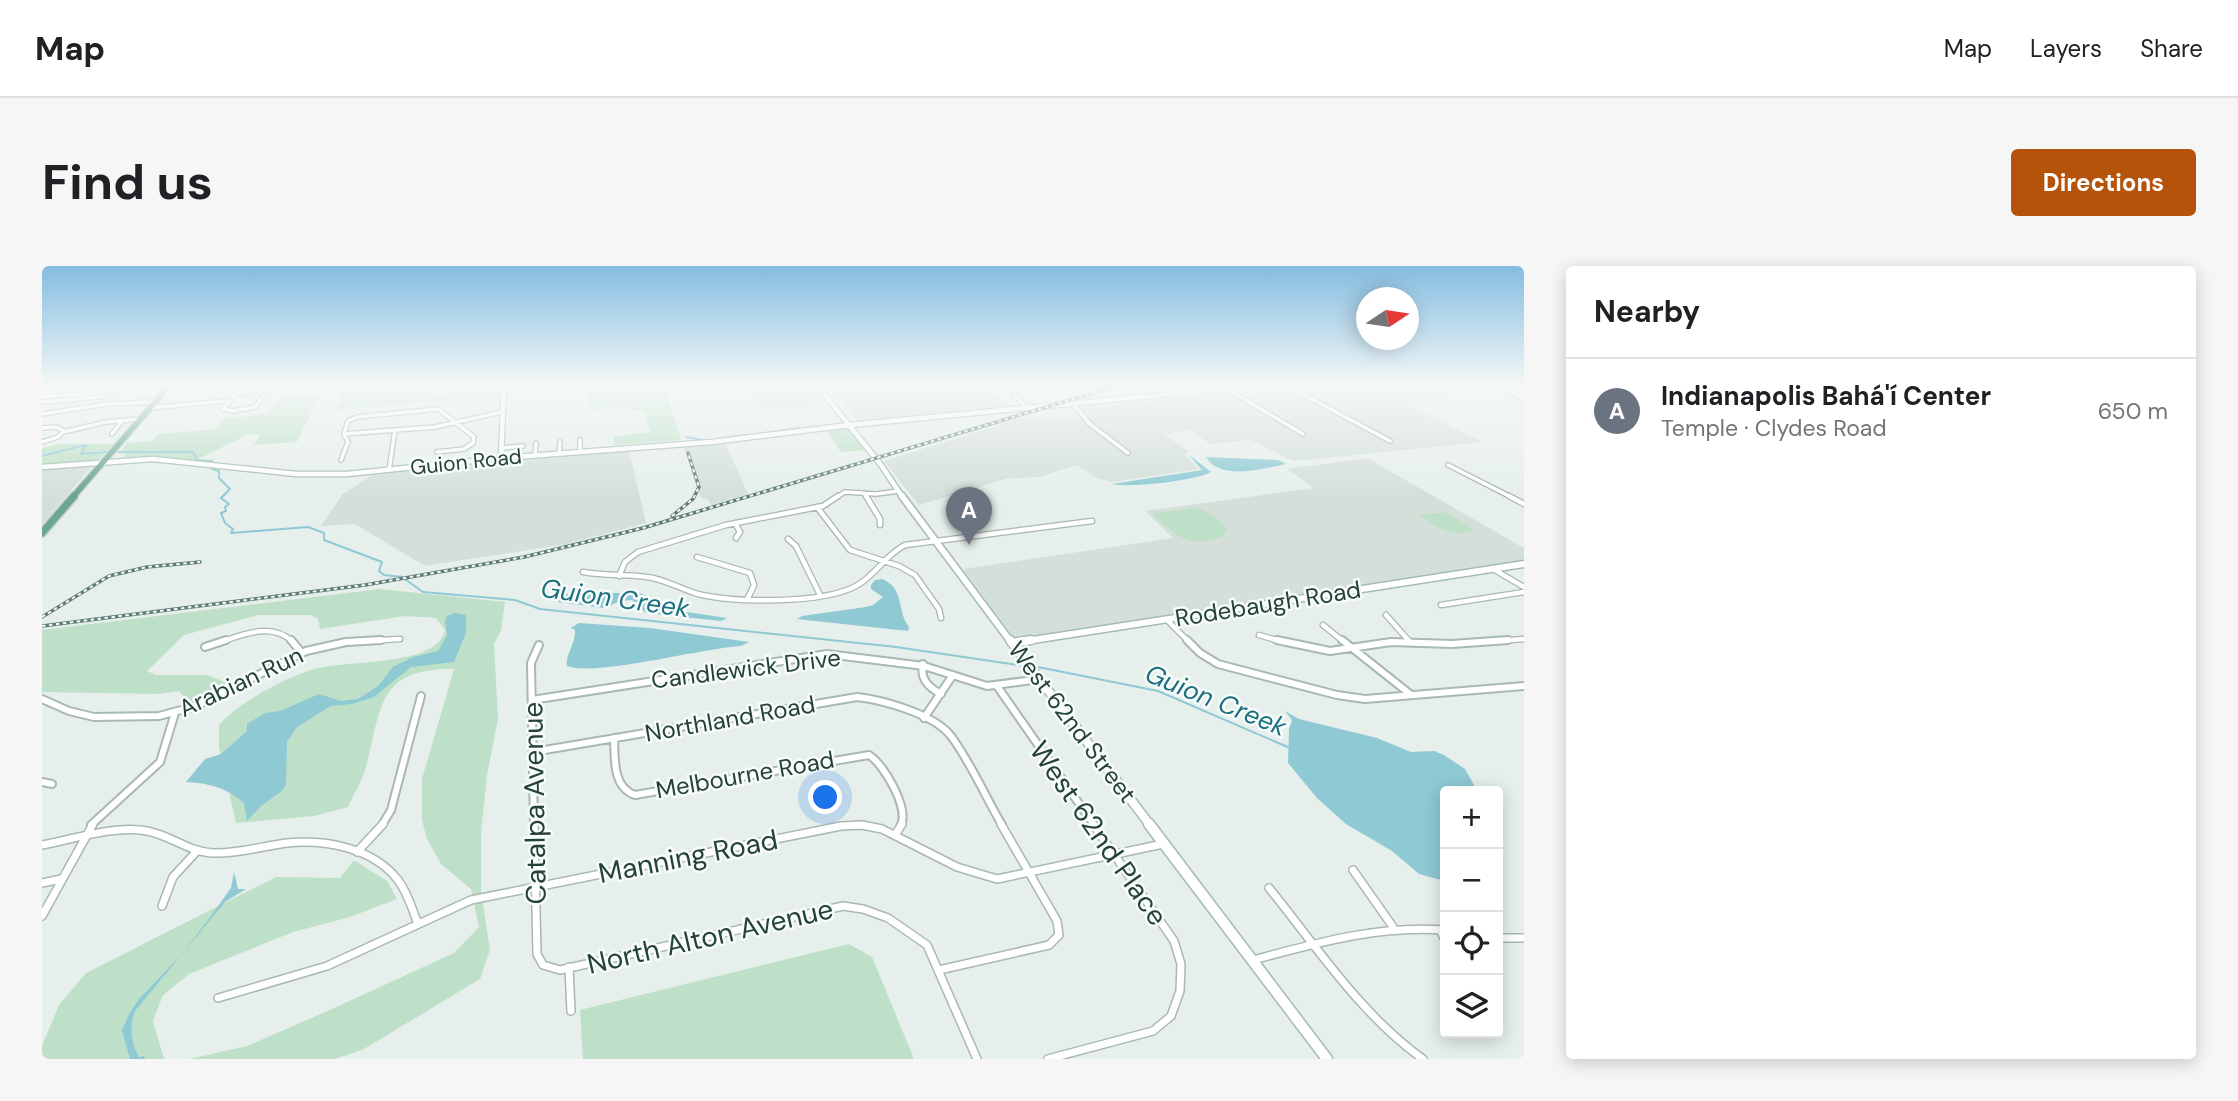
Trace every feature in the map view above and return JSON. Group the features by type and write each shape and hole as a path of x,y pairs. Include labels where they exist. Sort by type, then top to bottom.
{"main road":[{"path":"42,533 137,422"}],"street":[{"path":"42,442 64,432 117,422"},
{"path":"111,434 121,422"},
{"path":"341,460 348,442 344,434 348,422"},
{"path":"344,434 425,429 460,422"},
{"path":"501,458 502,422"},
{"name":"West 62nd Street","path":"848,422 1327,1059"},
{"name":"Guion Road","path":"42,467 149,459 309,475 712,442 881,422"},
{"path":"1088,422 1128,453"},
{"path":"1284,422 1303,433"},
{"path":"1355,422 1390,441"},
{"path":"437,452 469,447 473,443 474,435 456,423"},
{"path":"42,428 59,428 64,432"},
{"path":"388,470 394,430"},
{"path":"580,440 580,451"},
{"path":"559,453 560,442"},
{"path":"535,455 536,443"},
{"path":"501,448 523,446"},
{"path":"1448,464 1524,504"},
{"path":"619,576 625,562 638,552 735,523 817,507 845,492 899,491"},
{"path":"864,493 880,519 880,525"},
{"path":"817,507 847,547 915,575 939,609 941,618"},
{"path":"583,572 648,577 699,594 770,602 854,587 899,547 934,540 1092,521"},
{"path":"735,523 740,533 736,538"},
{"path":"788,540 796,546 820,595"},
{"path":"696,557 751,573 754,584 747,600"},
{"name":"Rodebaugh Road","path":"1012,643 1524,564"},
{"path":"1493,569 1524,589"},
{"path":"1441,605 1524,589"},
{"path":"1387,615 1410,642"},
{"path":"1166,619 1200,653 1229,668 1351,698 1380,699 1410,694 1524,686"},
{"path":"1324,625 1410,694"},
{"path":"205,647 252,633 271,632 287,636 301,652"},
{"path":"1259,635 1315,650 1353,649 1388,642 1455,643 1524,639"},
{"name":"Arabian Run","path":"42,699 69,711 94,717 146,718 176,713 301,652 342,642 400,639"},
{"name":"Catalpa Avenue","path":"539,645 531,663 537,954 540,962"},
{"name":"Candlewick Drive","path":"532,700 819,655 852,655 922,665 981,685 997,686 1038,676"},
{"path":"922,665 923,680 941,694"},
{"path":"924,718 953,675"},
{"name":"West 62nd Place","path":"997,686 1180,951 1183,968 1172,1016 1158,1029 1048,1059"},
{"path":"357,852 382,826 391,810 421,696"},
{"name":"Northland Road","path":"533,752 857,697 876,699 942,726 950,735 1047,903 1060,929 1060,935 1053,943 939,970"},
{"path":"42,916 95,820 156,767 163,757 176,713"},
{"name":"Melbourne Road","path":"614,738 622,790 628,794 640,795 869,755 881,763 903,810 904,821 895,835"},
{"path":"42,782 52,784"},
{"name":"Manning Road","path":"218,998 310,972 466,901 853,824 869,825 895,835 986,877 1005,879 1164,844"},
{"path":"42,845 143,831 197,851 232,852 306,841 331,843 357,852 396,878 407,893 418,924"},
{"path":"162,906 173,877 197,851"},
{"path":"1353,870 1393,927"},
{"path":"42,883 61,879"},
{"path":"1269,888 1312,945 1375,1019 1399,1042 1423,1059"},
{"name":"North Alton Avenue","path":"540,962 552,970 569,967 848,905 862,907 919,937"},
{"path":"1253,961 1364,931 1393,927 1440,930"},
{"path":"919,937 927,945 939,970 977,1059"},
{"path":"1503,938 1524,937"},
{"path":"569,967 571,1011"}],"shaded area":[{"path":"1008,422 1442,422 1483,442 1293,461 1251,440 1210,444 1191,430 1164,434 1189,452 1184,454 1199,469 1112,482 1097,478 1077,465 1039,477 1005,479 919,505 884,461"},
{"path":"725,443 748,494 712,505 707,499 701,498 684,447"},
{"path":"629,450 646,523 567,544 425,566 355,524 321,526 342,495 372,475"},
{"path":"1367,458 1524,548 1524,562 1021,638 1012,636 963,569 1173,538 1145,511 1314,488 1287,469"},
{"path":"93,465 42,524 42,469"}],"green space":[{"path":"221,422 307,422 297,442 254,445 260,435 249,434 194,461 122,459 125,454 118,454 127,443 152,441 159,434 215,429"},
{"path":"648,422 675,422 681,440 615,445 613,437 650,432"},
{"path":"825,429 849,430 865,450 841,452"},
{"path":"58,444 114,444 99,459 42,466 42,448"},
{"path":"1199,508 1215,516 1227,529 1224,536 1203,542 1186,539 1154,516 1156,513"},
{"path":"1444,512 1474,529 1453,533 1420,517"},
{"path":"380,589 505,602 501,631 494,644 498,719 487,775 481,833 481,891 490,950 480,979 364,1049 335,1059 190,1059 247,1046 332,1009 454,953 479,927 471,889 441,864 427,839 422,820 422,779 454,669 429,670 410,675 387,695 364,772 348,807 314,816 236,823 219,747 219,725 237,708 275,686 311,670 387,660 425,651 439,642 445,630 436,618 405,616 320,629 318,619 310,615 259,615 184,635 147,671 156,675 207,675 227,683 226,687 190,704 179,691 159,694 42,692 42,630"},
{"path":"354,860 387,881 397,899 350,917 293,932 189,974 163,995 153,1021 164,1059 42,1059 42,1046 59,1005 86,973 276,877 340,878"},
{"path":"849,944 872,957 914,1059 583,1059 580,1010"}],"water":[{"path":"1188,454 1211,472 1162,483 1112,484 1202,470"},
{"path":"1206,457 1278,460 1286,464 1231,471 1221,469"},
{"path":"882,579 894,588 897,594 908,631 797,619 873,605 883,597 871,589 871,585 875,580"},
{"path":"581,593 579,600 582,601 590,593 639,593 655,599 651,608 664,602 687,612 727,618 721,621 646,613 632,600 620,601 604,608 558,602 564,594"},
{"path":"455,613 466,615 466,633 454,662 411,667 374,697 352,704 331,706 297,727 287,742 286,784 282,791 261,806 247,821 244,803 231,794 210,785 186,782 205,759 221,754 247,731 247,724 265,713 280,711 319,694 341,701 358,699 378,686 393,667 413,657 438,651 447,635 447,616"},
{"path":"579,623 650,628 749,642 741,646 624,665 601,668 567,666 575,635 575,630 571,628"},
{"path":"1285,711 1299,719 1377,738 1411,752 1434,751 1465,769 1474,786 1440,786 1440,880 1419,874 1392,851 1346,824 1317,798 1288,763 1289,729 1292,720"},
{"path":"234,872 238,889 246,889 225,902 135,1011 132,1023 134,1046 139,1057 144,1056 145,1059 130,1059 122,1031 128,1016 139,999 182,954 211,916 231,888"}],"waterway":[{"path":"742,436 800,428"},
{"path":"722,439 737,436"},
{"path":"686,437 702,440"},
{"name":"Guion Creek","path":"42,456 81,446 86,446 81,454 109,452"},
{"name":"Guion Creek","path":"114,452 193,452 197,460 212,461 212,469 219,471 219,478 230,489 221,498 229,504 225,507 226,511 221,513 225,523 233,529 231,533 308,527 324,533 324,540 382,562 379,571 384,575 402,577 423,592 515,600 540,609 896,647 1024,666"},
{"name":"Guion Creek","path":"1033,666 1158,691 1290,748"}],"railway":[{"path":"42,626 365,585 524,557 643,528 997,422"},
{"path":"672,516 693,499 699,487 688,453"},
{"path":"42,617 109,576 147,567 200,562"}],"place":[{"name":"Indianapolis Bahá'í Center","path":"969,545"}]}
